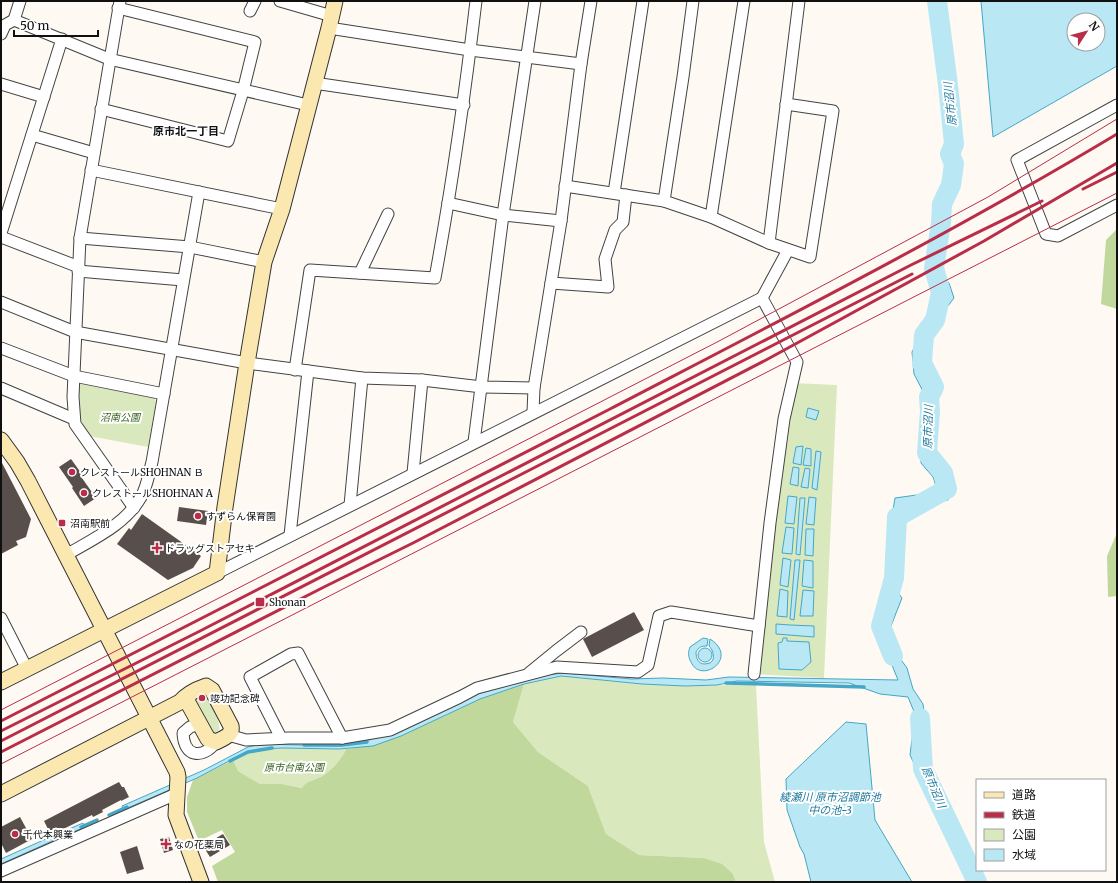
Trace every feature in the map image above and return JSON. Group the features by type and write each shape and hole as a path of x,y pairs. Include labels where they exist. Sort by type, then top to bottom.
{"street":[{"path":"1,34 5,25 14,20 20,1"},
{"path":"250,12 255,1"},
{"path":"280,1 330,22 470,50 581,64"},
{"path":"217,573 225,507 264,262 282,209 335,1"},
{"path":"295,370 310,270 435,278 464,106 476,1"},
{"path":"474,442 503,215 535,1"},
{"path":"533,412 534,388 561,221 581,64 591,1"},
{"path":"614,193 643,1"},
{"path":"664,201 693,1"},
{"path":"711,217 744,1"},
{"path":"769,243 799,1"},
{"path":"101,109 228,141 243,91 255,42 118,3 80,238 73,398 75,424 134,508"},
{"path":"14,20 109,60 308,105"},
{"path":"1,233 62,39"},
{"path":"314,83 464,106"},
{"path":"1,84 44,97"},
{"path":"565,186 664,201 711,217 769,243 810,258 833,111 786,104"},
{"path":"1117,105 1017,160 1046,234 1058,236 1117,205"},
{"path":"32,135 94,153"},
{"path":"91,170 282,209"},
{"path":"66,555 106,532 124,519 142,496 152,462 199,192"},
{"path":"551,283 608,286 605,259 615,230 623,222 626,195"},
{"path":"448,203 503,215 561,221"},
{"path":"360,273 388,214"},
{"path":"1,237 78,269 183,280"},
{"path":"80,238 190,247 264,262"},
{"path":"1,682 533,412 762,298 788,250"},
{"path":"754,674 770,523 784,419 797,362 762,298"},
{"path":"1,302 75,332 172,351 308,372 362,378 422,380 482,387 534,388"},
{"path":"1,348 74,376 164,394"},
{"path":"290,535 308,372"},
{"path":"350,505 362,378"},
{"path":"413,473 422,380"},
{"path":"1,388 74,419"},
{"path":"1,440 21,468 177,772 176,815 203,880"},
{"path":"186,701 208,739 222,738 246,740 281,738 342,738 390,730 477,688 557,667 638,672 648,665 659,616 671,612 759,626"},
{"path":"1,618 27,669"},
{"path":"525,676 581,632"},
{"path":"281,738 250,677 291,654 298,653 342,738"},
{"path":"1,794 149,718 186,701 206,686 212,690 232,729 212,747 198,754 192,753 187,749 183,733 190,727 199,724"},
{"path":"1,871 176,794"}],"green space":[{"path":"1117,229 1117,309 1101,304 1106,240"},
{"path":"792,383 837,385 824,678 754,674"},
{"name":"沼南公園","path":"81,384 154,398 156,402 148,447 89,436 81,419 77,400 77,387"},
{"path":"1117,533 1117,596 1108,597 1107,556"},
{"path":"561,676 686,686 756,685 764,842 775,882 736,882 733,874 703,858 639,855 606,834 588,786 538,752 513,722 524,684"},
{"path":"524,684 513,722 538,752 588,786 606,834 639,855 703,858 722,864 733,874 736,882 218,882 212,866 235,852 222,830 199,841 187,812 187,797 193,780 233,760 238,771 260,784 282,784 302,788 308,782 329,772 339,761 346,749 401,736 480,699"},
{"path":"201,695 211,705 218,721 219,730 212,734 194,702 196,698"},
{"name":"原市台南公園","path":"283,748 346,749 339,761 329,772 302,788 282,784 260,784 238,771 233,760 248,751"}],"water":[{"path":"981,1 1117,1 1117,66 993,137"},
{"path":"937,272 949,283 954,298 918,349 921,376 937,403 938,426 930,437 929,459 932,467 948,480 951,492 948,500 904,509 899,531 894,577 895,587 902,598 889,631 894,650 907,668 913,689 923,704 926,726 924,742 918,754 928,763 939,781 939,791 949,830 974,882 967,882 933,807 927,780 919,774 910,755 915,714 908,697 880,694 849,683 737,681 717,685 685,686 642,684 561,676 524,684 480,699 401,736 373,746 339,749 283,748 248,751 197,778 123,810 122,806 204,770 248,747 261,744 339,746 359,743 399,731 436,712 478,694 538,676 564,673 631,679 663,678 706,680 729,677 898,680 882,640 890,597 887,585 889,534 895,498 938,492 933,477 921,463 920,434 927,399 914,374 912,352 929,318 943,299 932,278"},
{"path":"808,408 819,411 816,420 806,417"},
{"path":"803,446 801,465 793,463 796,447"},
{"path":"806,448 811,449 811,466 803,465"},
{"path":"816,451 821,452 817,490 812,488"},
{"path":"793,467 799,468 798,486 790,484"},
{"path":"805,468 810,469 808,488 801,487"},
{"path":"788,496 797,497 794,524 785,523"},
{"path":"809,497 816,498 814,525 806,524"},
{"path":"800,498 805,498 800,555 796,554"},
{"path":"786,527 794,528 792,554 782,553"},
{"path":"806,529 814,529 813,556 805,555"},
{"path":"783,558 791,560 788,587 780,585"},
{"path":"795,560 800,560 794,620 790,619"},
{"path":"804,560 813,561 813,588 802,586"},
{"path":"780,589 788,591 787,617 777,616"},
{"path":"803,590 814,591 813,616 800,616"},
{"path":"776,624 814,626 814,637 776,634"},
{"path":"703,638 708,639 707,646 700,647 696,652 699,662 705,664 710,663 713,660 713,653 709,646 710,639 718,646 721,654 720,661 716,666 709,670 702,671 696,668 691,662 689,653 690,647"},
{"path":"783,638 787,638 787,641 809,642 811,662 802,670 779,669 778,643 782,642"},
{"path":"702,648 708,648 712,652 712,658 708,662 702,662 698,658 698,652"},
{"name":"綾瀬川 原市沼調節池 中の池-3","path":"846,722 866,724 875,820 912,882 811,882 804,854 800,847 787,810 786,779"},
{"path":"83,823 85,827 64,836 62,832"},
{"path":"57,834 59,838 1,864 1,859"}],"building":[{"path":"71,459 84,477 82,478 96,498 84,506 59,467"},
{"path":"1,461 31,519 26,537 16,541 18,545 1,554"},
{"path":"179,507 208,511 206,525 177,521"},
{"path":"142,514 201,556 193,568 168,580 117,544 129,528 131,530"},
{"path":"634,612 644,630 592,657 583,639"},
{"path":"119,782 122,787 124,787 129,797 102,810 103,812 93,817 92,815 51,835 44,821"},
{"path":"20,817 32,839 6,853 1,843 1,827"},
{"path":"223,834 230,845 210,857 203,846"},
{"path":"169,837 173,850 164,853 160,839"},
{"path":"137,846 144,869 127,874 120,852"}],"waterway":[{"name":"原市沼川","path":"893,656 881,626 894,578 897,517 947,489 943,473 927,453 930,411 929,397 934,387 922,363 924,335 935,320 941,293 934,268 941,223 942,204 951,185 954,164 950,154 954,144 937,1"},
{"path":"726,683 864,687"},
{"name":"原市沼川","path":"920,718 923,769 977,882"},
{"path":"304,745 342,745 367,742"},
{"path":"230,761 248,752 272,748"},
{"path":"109,815 127,807"},
{"path":"81,827 97,820"}],"tram line":[{"path":"1,710 721,340 988,197 1117,119"},
{"path":"1,764 1117,193"}],"railway":[{"path":"1,721 382,527 802,309 929,241 1055,171 1117,134"},
{"path":"1,752 413,543 766,360 984,241 1117,163"},
{"path":"1083,189 1117,172"},
{"path":"1,731 200,631 911,265 1042,201"},
{"path":"1,741 912,274"}],"place":[{"name":"クレストールSHOHNAN Ｂ","path":"72,472"},
{"name":"クレストールSHOHNAN A","path":"84,493"},
{"name":"すずらん保育園","path":"198,516"},
{"name":"沼南駅前","path":"62,523"},
{"name":"ドラッグストアセキ","path":"157,548"},
{"name":"Shonan","path":"260,602"},
{"name":"竣功記念碑","path":"202,698"},
{"name":"千代本興業","path":"15,834"},
{"name":"なの花薬局","path":"166,844"}],"district":[{"name":"原市北一丁目","path":"186,131"}]}
